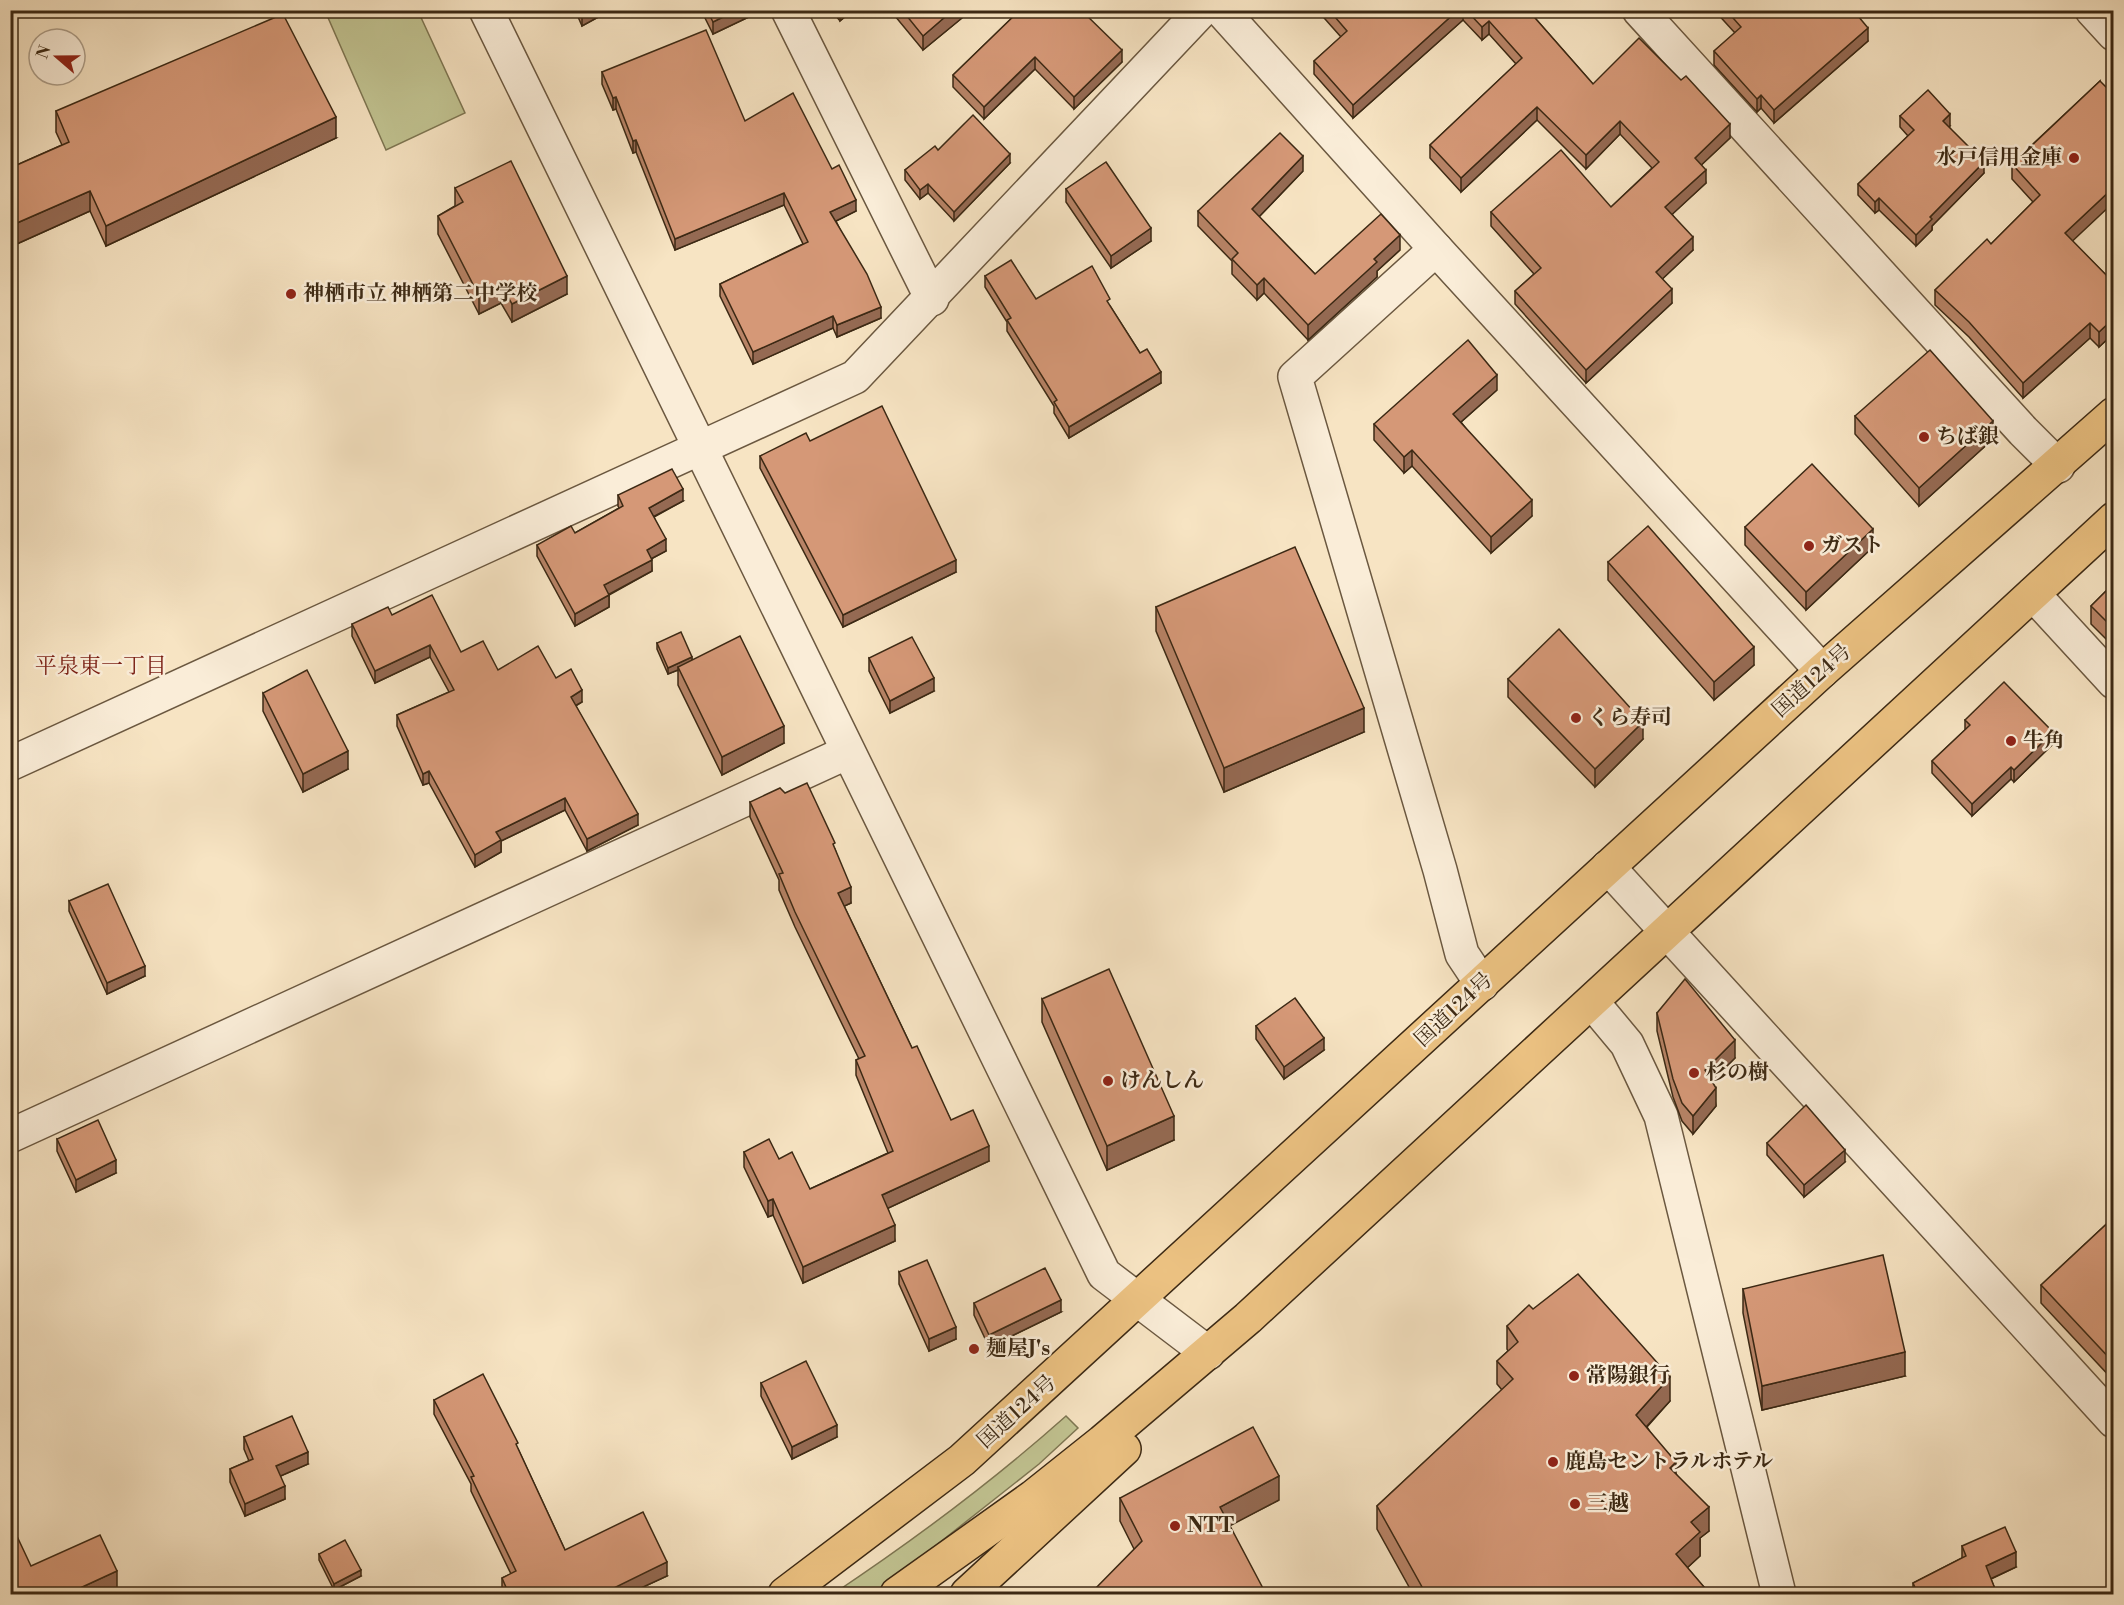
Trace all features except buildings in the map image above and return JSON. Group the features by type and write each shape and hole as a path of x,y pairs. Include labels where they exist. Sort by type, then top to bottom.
{"highway":[{"name":"国道124号","path":"785,1594 963,1460 1822,671 2058,466 2114,414"},
{"path":"897,1594 1034,1497 1208,1353 1667,933 2114,519"},
{"path":"967,1594 1145,1428 1208,1353"}],"street":[{"path":"486,10 1090,1249 1104,1274 1208,1353"},
{"path":"788,10 932,298"},
{"path":"10,764 855,377 1202,10"},
{"path":"1221,10 1822,671"},
{"path":"1639,10 2023,431 2058,466"},
{"path":"2092,10 2114,34"},
{"path":"1436,249 1295,377 1437,858 1462,954 1482,984"},
{"path":"2033,594 2114,682"},
{"path":"10,1137 848,752"},
{"path":"1608,867 2114,1421"},
{"path":"1592,1002 1628,1044 1661,1116 1779,1594"}],"green space":[{"path":"330,11 418,11 465,113 386,150 326,13"},
{"path":"1066,1416 1078,1428 1039,1464 896,1577 871,1594 833,1594 952,1510"}],"place":[{"name":"水戸信用金庫","path":"2074,158"},
{"name":"神栖市立 神栖第二中学校","path":"291,294"},
{"name":"ちば銀","path":"1924,437"},
{"name":"ガスト","path":"1809,546"},
{"name":"くら寿司","path":"1576,718"},
{"name":"牛角","path":"2011,741"},
{"name":"杉の樹","path":"1694,1073"},
{"name":"けんしん","path":"1108,1081"},
{"name":"麺屋J's","path":"974,1349"},
{"name":"常陽銀行","path":"1574,1376"},
{"name":"鹿島セントラルホテル","path":"1553,1462"},
{"name":"三越","path":"1575,1504"},
{"name":"NTT","path":"1175,1526"}],"district":[{"name":"平泉東一丁目","path":"101,666"}]}
